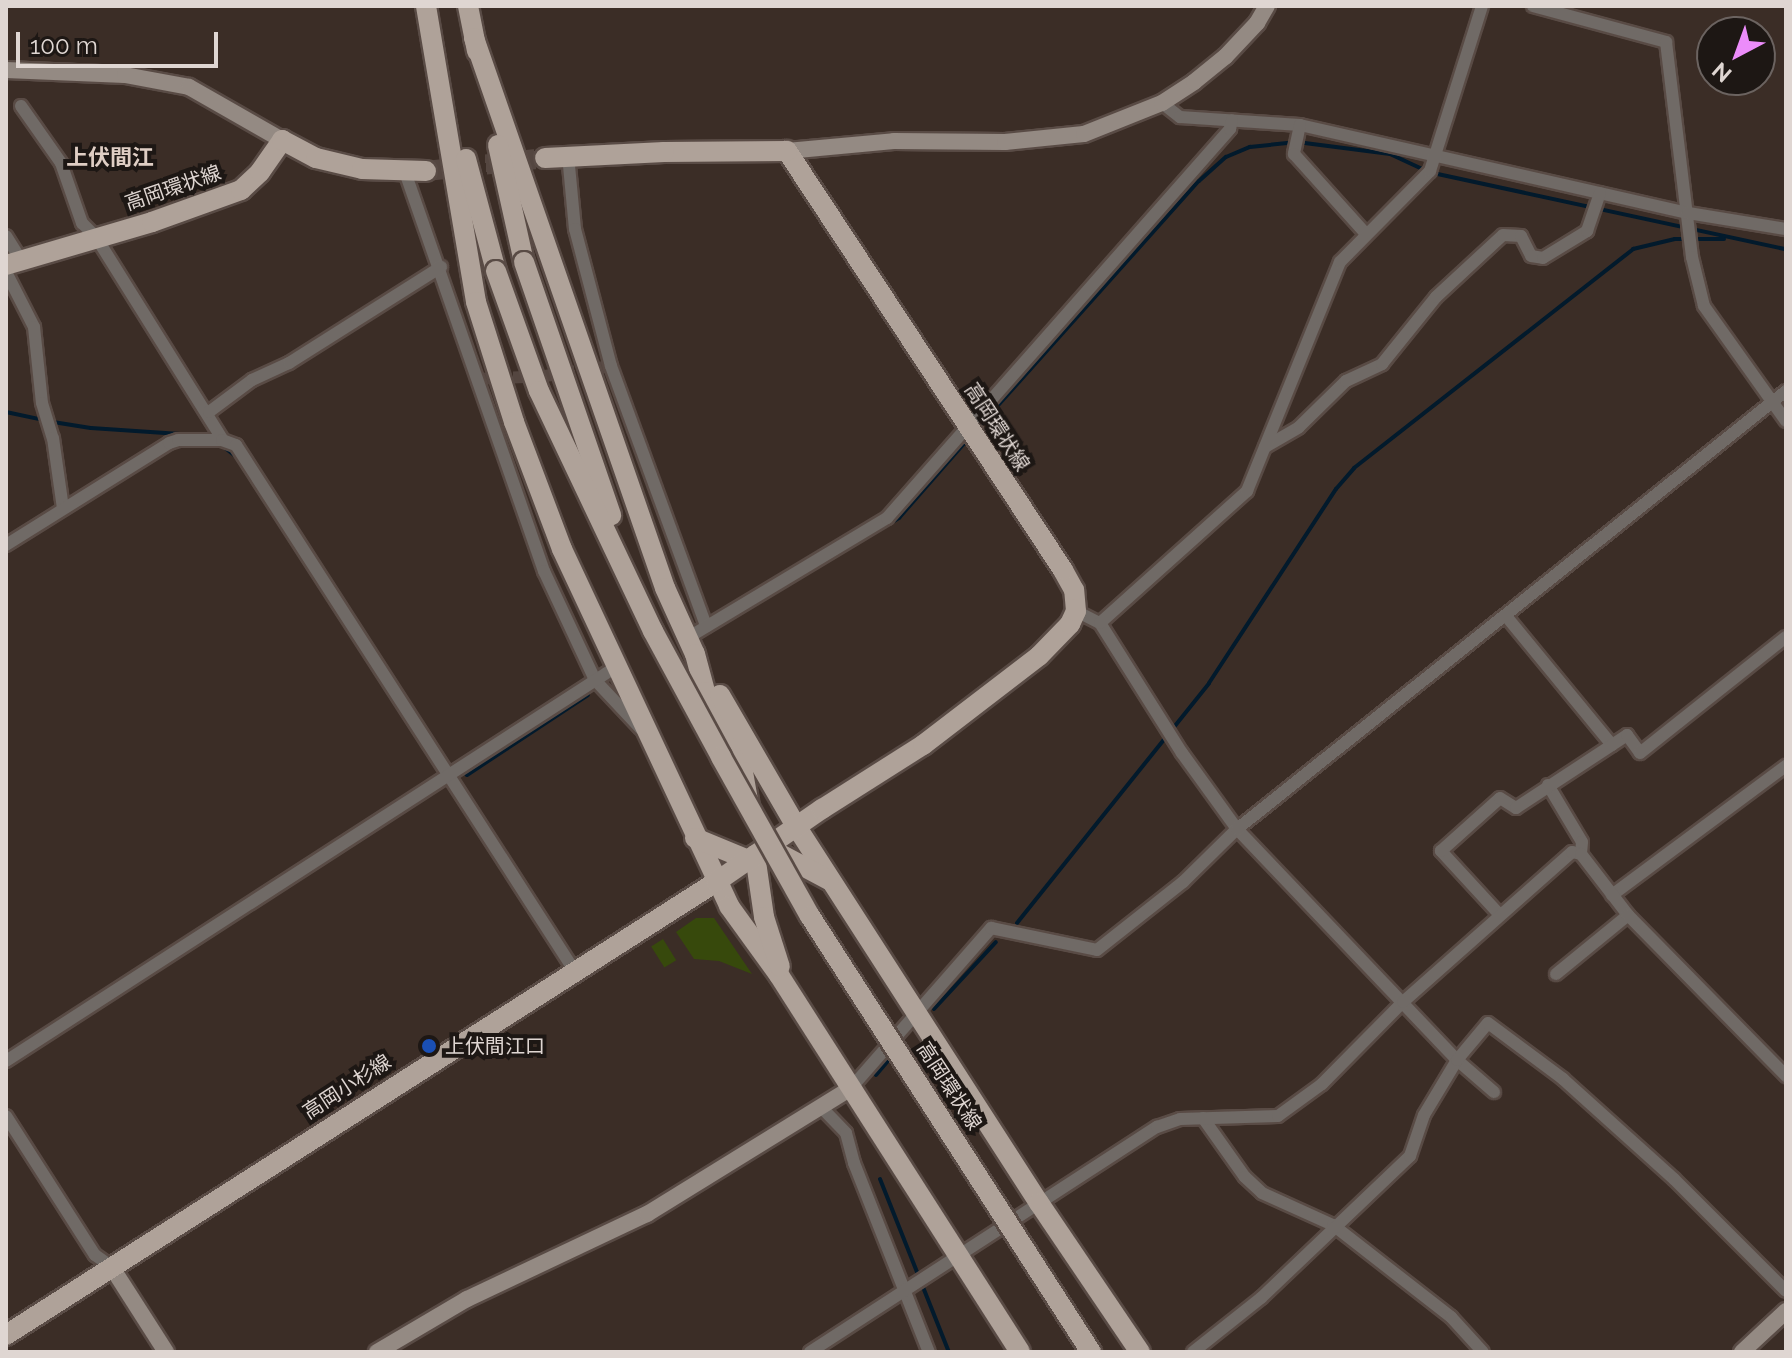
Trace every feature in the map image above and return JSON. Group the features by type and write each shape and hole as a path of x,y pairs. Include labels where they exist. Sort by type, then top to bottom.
{"main road":[{"name":"高岡環状線","path":"427,6 496,271 539,391 653,631 810,916 1091,1352"},
{"path":"427,6 476,302 541,493 616,667 716,882 1020,1352"},
{"path":"468,6 474,38 665,588 697,639 796,826 839,887 1039,1203 1140,1352"},
{"name":"高岡環状線","path":"474,38 524,262 653,631"},
{"name":"高岡環状線","path":"11,266 152,222 241,190 260,172 282,140"},
{"path":"282,140 316,158 362,169 426,171"},
{"name":"高岡環状線","path":"787,151 1063,570 1074,590 1076,611"},
{"path":"545,158 787,151"},
{"path":"716,882 796,826 923,745 1028,665 1070,624 1076,611"},
{"path":"697,639 705,692 743,772 758,853 764,917 786,986"},
{"path":"695,838 758,853 839,887"},
{"name":"高岡小杉線","path":"6,1335 716,882"}],"street":[{"path":"787,151 894,141 1043,139 1084,134 1162,103 1225,57 1257,23 1267,6"},
{"path":"1100,623 1247,491 1340,262 1430,171 1482,6"},
{"path":"1533,6 1666,42 1692,257 1704,306 1786,421"},
{"path":"6,70 125,75 189,87 282,140"},
{"path":"1162,103 1180,117 1300,125 1688,213 1786,229"},
{"path":"21,106 61,163 82,223 96,237 209,412 223,440"},
{"path":"568,155 575,229 611,366 697,639 887,518 1230,129 1232,120"},
{"path":"1300,125 1294,154 1366,234"},
{"path":"405,172 441,267 465,348 544,571 595,680 651,740"},
{"path":"1265,447 1299,427 1346,381 1382,364 1436,297 1503,235 1521,236 1531,256 1543,258 1587,231 1600,193"},
{"path":"6,236 11,266 34,327 42,403 53,438 63,508"},
{"path":"209,412 252,380 289,363 441,267"},
{"path":"377,1352 467,1299 647,1214 851,1088 991,928 1097,950 1183,882 1237,829 1786,391"},
{"path":"6,545 169,443 223,440 236,445 574,970"},
{"path":"1076,611 1100,623 1182,753 1237,829 1457,1060 1494,1092"},
{"path":"1506,616 1612,745"},
{"path":"1499,914 1441,851 1500,798 1516,808 1627,735 1640,753 1786,637"},
{"path":"6,1061 449,772 470,762 616,667"},
{"path":"1612,895 1786,766"},
{"path":"1548,785 1582,842 1581,854"},
{"path":"810,1352 1157,1127 1180,1119 1278,1116 1322,1084 1403,1002 1572,852 1581,854 1628,915 1786,1076"},
{"path":"1556,974 1628,915"},
{"path":"1193,1352 1261,1298 1333,1225 1410,1156 1424,1115 1457,1060 1488,1023 1563,1079 1663,1169 1786,1291"},
{"path":"821,1107 846,1133 854,1163 929,1352"},
{"path":"6,1116 95,1255 111,1266 166,1352"},
{"path":"1203,1118 1245,1177 1262,1193 1333,1225 1451,1317 1483,1352"},
{"path":"1742,1352 1786,1311"}],"green space":[{"path":"696,918 714,918 752,974 719,961 694,959 676,932"},
{"path":"663,939 676,960 664,968 651,946"}],"waterway":[{"path":"976,430 1199,181 1226,157 1250,147 1297,142 1390,154 1425,170"},
{"path":"1433,173 1786,249"},
{"path":"1017,923 1209,683 1336,489 1354,468 1633,249 1675,239 1724,239"},
{"path":"6,412 44,420"},
{"path":"53,422 91,428 210,436"},
{"path":"773,593 899,518 968,439"},
{"path":"220,444 238,458"},
{"path":"461,769 467,775 588,695"},
{"path":"934,1009 996,942"},
{"path":"876,1075 892,1056"},
{"path":"880,1179 949,1352"}],"tunnel":[{"path":"426,171 545,158"},
{"path":"477,379 545,376 611,366"}],"place":[{"name":"上伏間江口","path":"429,1046"}],"district":[{"name":"上伏間江","path":"110,158"}]}
